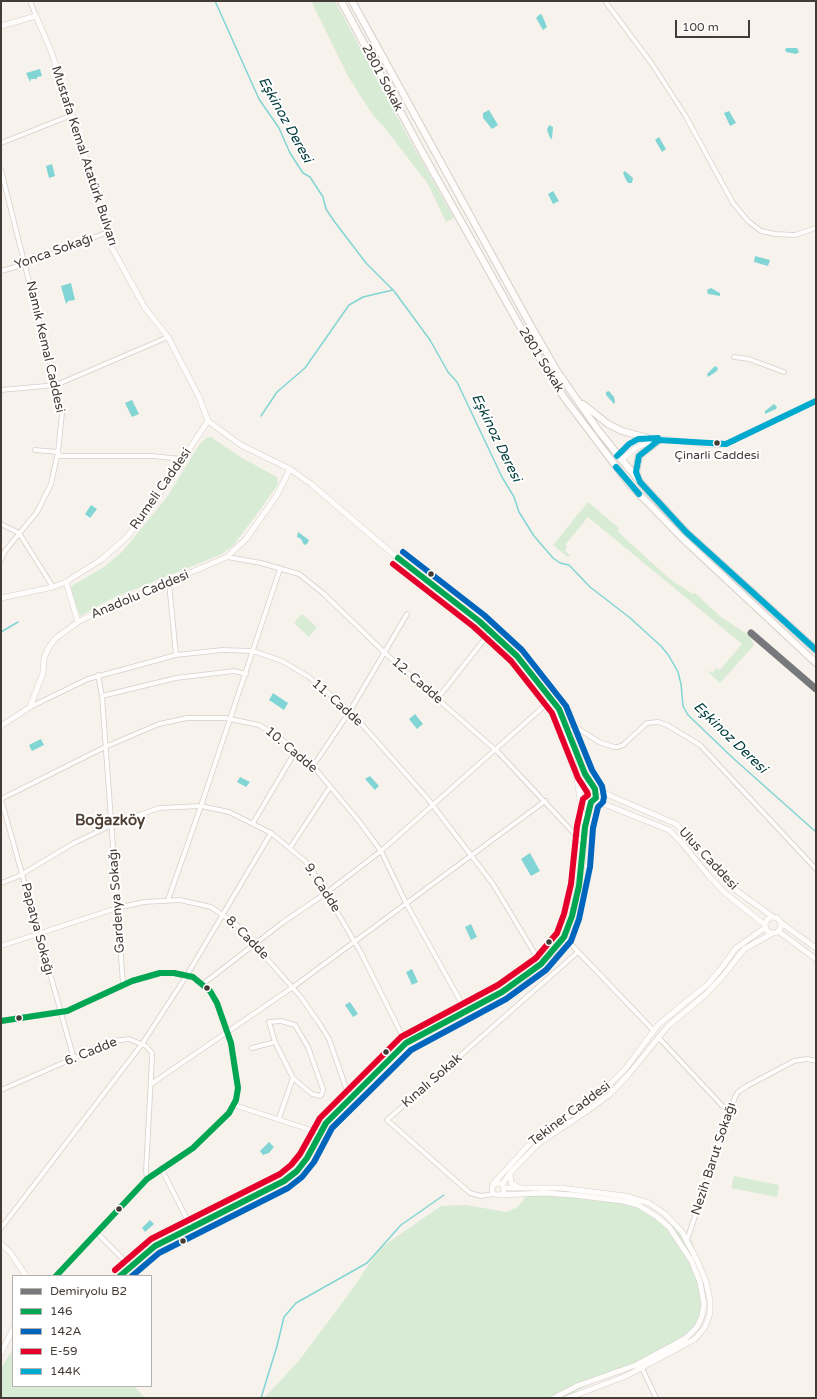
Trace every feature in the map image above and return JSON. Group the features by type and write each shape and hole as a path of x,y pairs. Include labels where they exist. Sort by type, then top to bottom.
{"main road":[{"name":"2801 Sokak","path":"341,1 526,338 563,396 630,485 681,537 816,662"},
{"name":"2801 Sokak","path":"352,1 531,326 575,397 618,458 686,532 816,650"},
{"path":"563,396 578,411 618,458 616,467"},
{"path":"575,397 608,424 622,431 648,438"},
{"path":"640,482 636,472 639,456 662,439"}],"street":[{"name":"Mustafa Kemal Atatürk Bulvarı","path":"30,1 51,51 72,115 111,246 145,308 168,337 199,397 208,421"},
{"path":"605,1 652,64 685,115 733,203 748,222 761,231 775,234 795,235 816,228"},
{"path":"1,26 36,16"},
{"path":"1,142 72,115"},
{"name":"Namık Kemal Caddesi","path":"1,170 26,264 62,413 58,452 51,484 37,512 3,552 1,560"},
{"name":"Yonca Sokağı","path":"1,271 26,264 108,232"},
{"path":"1,390 56,385 168,337"},
{"path":"734,357 749,359 784,372"},
{"path":"618,458 633,441 648,438 689,443 726,444 816,401"},
{"path":"121,1275 155,1246 284,1182 297,1171 307,1158 326,1124 406,1043 502,992 541,964 564,937 572,916 579,886 585,827 596,795 567,733 554,711 551,700 517,656 491,631 387,549 311,484 290,469 241,445 208,421"},
{"name":"Rumeli Caddesi","path":"1,598 53,587 66,582 102,559 127,537 151,506 208,421"},
{"path":"618,458 637,447 662,439"},
{"path":"35,450 58,452 60,456 152,456 182,459"},
{"name":"Anadolu Caddesi","path":"30,707 43,673 44,658 48,647 56,638 78,622 130,598 169,583 178,577 210,566 227,557 246,539 277,495 290,469"},
{"path":"1,524 19,533 53,587"},
{"name":"12. Cadde","path":"227,557 261,563 299,574 324,594 385,652 496,750 584,844"},
{"path":"168,900 254,651 280,569"},
{"path":"66,582 78,622"},
{"path":"169,583 176,655"},
{"path":"313,766 350,711 407,614"},
{"path":"437,698 491,631"},
{"name":"11. Cadde","path":"30,707 59,691 98,675 176,655 222,650 254,651 269,655 296,669 333,695 350,711 433,806 493,884 541,964"},
{"path":"102,696 176,678 234,671 246,674"},
{"name":"Gardenya Sokağı","path":"98,675 102,696 123,984"},
{"path":"203,984 381,851 551,700"},
{"path":"1,726 30,707"},
{"name":"10. Cadde","path":"1,799 105,747 159,724 187,718 231,718 259,725 280,738 313,766 358,820 381,851 407,905 466,1012"},
{"path":"567,733 574,728 579,729 599,742 618,747 623,745 647,723 652,721 667,725 689,737 721,766 816,869"},
{"path":"567,733 576,773 585,827"},
{"path":"253,823 296,752"},
{"path":"579,795 585,785 594,788"},
{"path":"290,848 330,786"},
{"name":"Ulus Caddesi","path":"594,788 676,824 728,883 773,918 777,919 816,948"},
{"path":"579,795 586,802 593,801"},
{"name":"Papatya Sokağı","path":"1,799 74,1059"},
{"name":"Ulus Caddesi","path":"593,801 669,830 725,893 766,926 769,931 776,932 816,959"},
{"path":"151,1084 293,987 354,941 407,905 545,802"},
{"name":"9. Cadde","path":"1,883 22,874 74,843 111,826 159,808 201,806 229,812 272,833 305,861 326,892 354,941 406,1043"},
{"path":"1,1228 142,1044 187,975 272,833"},
{"name":"8. Cadde","path":"1,946 117,908 144,902 168,900 202,904 223,914 255,944 293,987 324,1030 333,1048 346,1088 352,1097"},
{"path":"766,926 768,919 773,918"},
{"path":"776,932 780,922"},
{"name":"Tekiner Caddesi","path":"493,1184 535,1138 585,1105 609,1085 626,1068 663,1021 708,984 736,948 766,926"},
{"name":"Tekiner Caddesi","path":"497,1194 510,1173 542,1141 590,1110 610,1094 630,1074 668,1026 710,990 744,949 776,932"},
{"path":"564,937 654,1031"},
{"name":"Kınalı Sokak","path":"497,1194 481,1196 470,1193 387,1120 578,952"},
{"path":"1,1021 60,1013 83,1004 123,984 160,974 187,975 203,984 218,1003 227,1032 238,1082 238,1094 234,1105 224,1118 202,1140 183,1155 147,1178 57,1275"},
{"path":"281,1021 295,1025 308,1047 319,1074 322,1094 320,1096 312,1094 293,1078 275,1042 269,1022 281,1021"},
{"path":"658,1037 729,1113"},
{"name":"6. Cadde","path":"1,1090 118,1040 129,1039 142,1044"},
{"path":"252,1048 275,1042"},
{"path":"142,1044 152,1053 146,1171 147,1178"},
{"name":"Nezih Barut Sokağı","path":"687,1240 734,1097 738,1092 747,1086 794,1061 807,1059 816,1061"},
{"path":"279,1118 293,1078"},
{"path":"234,1105 279,1118 320,1133"},
{"path":"161,1168 191,1227"},
{"path":"510,1173 511,1183 519,1187"},
{"path":"554,1398 577,1386 643,1364 686,1338 697,1327 702,1316 704,1304 700,1282 683,1247 663,1222 650,1211 632,1203 562,1194 497,1194 491,1188 493,1184 499,1182 503,1186 561,1188 637,1199 661,1211 673,1222 687,1240 706,1282 711,1307 708,1320 701,1333 689,1344 568,1398"},
{"path":"97,1233 130,1266"},
{"path":"683,1247 687,1240"},
{"path":"1,1244 10,1252 25,1275"},
{"path":"1,1353 12,1331"},
{"path":"7,1342 12,1335"},
{"path":"643,1364 656,1398"}],"green space":[{"path":"311,1 335,1 407,135 454,218 446,222 428,184 384,127 372,114 348,76"},
{"path":"211,437 242,458 277,477 278,484 262,507 233,546 222,554 111,599 80,616 70,587 104,567 122,552 167,497 199,445 206,438"},
{"path":"588,502 619,528 617,531 671,580 693,594 695,593 721,617 750,636 754,645 720,683 706,670 712,673 716,668 720,670 742,644 588,517 565,545 567,547 565,551 570,555 568,557 553,545"},
{"path":"302,614 317,627 309,637 294,623"},
{"path":"734,1176 779,1185 777,1197 731,1188"},
{"path":"530,1190 630,1199 655,1212 692,1241 706,1297 704,1317 696,1328 633,1366 580,1389 565,1398 264,1398 298,1362 351,1291 379,1249 441,1206 466,1205 506,1212 518,1207"},
{"path":"12,1351 12,1387 135,1387 145,1398 1,1398 1,1368"}],"water":[{"path":"540,14 542,15 547,27 543,30 536,18"},
{"path":"797,48 799,52 796,54 786,52 785,49"},
{"path":"40,69 42,76 37,77 37,79 31,79 30,82 26,73"},
{"path":"489,110 498,125 492,129 483,118 483,113"},
{"path":"729,111 736,123 730,126 724,113"},
{"path":"549,125 553,127 552,139 550,138 547,130"},
{"path":"659,137 666,149 662,152 655,140"},
{"path":"52,164 55,176 49,178 46,166"},
{"path":"625,171 633,178 632,183 628,183 625,178 623,173"},
{"path":"553,191 559,201 553,204 548,194"},
{"path":"755,256 770,260 768,266 754,262"},
{"path":"71,283 75,300 68,301 66,304 61,286"},
{"path":"711,288 720,293 720,296 708,294 707,290"},
{"path":"715,366 718,368 717,371 708,377 707,374"},
{"path":"609,391 614,397 614,404 606,395 606,392"},
{"path":"132,400 139,414 132,417 125,403"},
{"path":"774,404 777,407 776,409 765,414 765,411"},
{"path":"91,505 97,509 90,518 85,514"},
{"path":"298,532 309,540 307,544 304,545 301,539 297,537"},
{"path":"273,693 288,703 284,710 269,700"},
{"path":"415,714 423,724 417,729 409,719"},
{"path":"41,739 44,745 32,751 29,745"},
{"path":"370,776 379,786 375,790 365,779"},
{"path":"240,777 250,782 246,787 237,782"},
{"path":"530,853 540,871 531,876 521,859"},
{"path":"471,924 477,937 471,940 465,927"},
{"path":"412,969 418,982 412,985 406,972"},
{"path":"350,1002 358,1014 353,1017 345,1005"},
{"path":"269,1142 274,1147 269,1153 263,1155 260,1151"},
{"path":"150,1220 154,1224 145,1232 142,1228"}],"waterway":[{"name":"Eşkinoz Deresi","path":"215,1 259,99 279,128 290,153 303,173 310,177 323,197 326,209 334,221 366,263 394,291 430,340 448,372 457,382 502,477 514,497 519,512 534,536 553,558 560,563 569,565 590,587 629,617 661,646 669,656 678,672 681,684 683,706 688,715 734,759 816,832"},
{"path":"261,416 277,392 305,368 349,305 363,297 393,290"},
{"path":"1,632 18,622"},
{"path":"261,1398 284,1317 296,1303 367,1263 401,1225 444,1195"}],"rail line":[{"name":"B2","path":"751,633 816,689"}],"transit line":[{"name":"144K","path":"816,401 726,444 659,440 639,456 636,472 640,482 686,532 816,650"},
{"name":"144K","path":"617,456 629,444 638,439 658,438"},
{"name":"144K","path":"616,467 639,494"},
{"name":"142A","path":"133,1275 159,1253 288,1188 302,1177 314,1162 332,1128 411,1050 506,999 546,970 571,941 579,919 590,867 593,828 598,807 603,802 604,797 602,786 592,770 566,706 522,650 484,615 403,552"},
{"name":"146","path":"121,1275 155,1246 284,1181 297,1171 307,1158 326,1123 406,1043 502,992 541,964 564,937 572,916 579,886 585,827 591,802 596,798 595,789 585,774 559,709 517,656 479,621 398,558"},
{"name":"E-59","path":"115,1270 151,1239 280,1174 291,1165 300,1154 320,1118 401,1037 498,985 536,958 557,933 564,914 571,884 577,826 583,799 588,795 578,778 552,713 511,661 474,627 393,564"},
{"name":"146","path":"1,1021 67,1011 132,981 160,973 174,973 193,977 210,991 217,1003 231,1043 238,1088 236,1100 229,1113 193,1148 147,1179 57,1275"}],"place":[{"name":"Çinarli Caddesi","path":"717,443"}],"district":[{"name":"Boğazköy","path":"110,821"}]}
